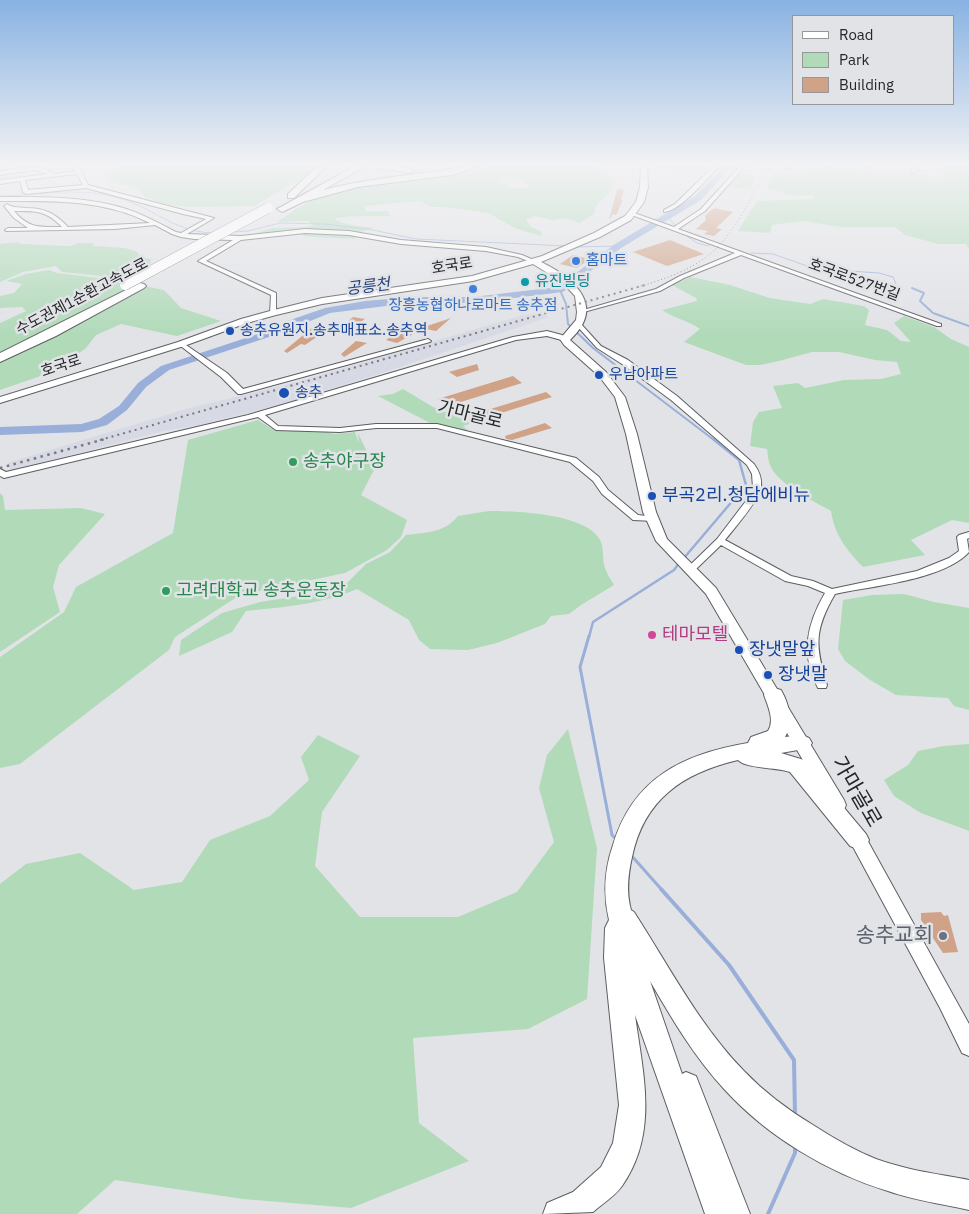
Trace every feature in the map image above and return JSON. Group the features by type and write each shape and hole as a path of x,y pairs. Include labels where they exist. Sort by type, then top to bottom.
{"highway":[{"name":"수도권제1순환고속도로","path":"0,345 125,284 242,222"},
{"name":"수도권제1순환고속도로","path":"0,358 52,333 259,222"},
{"path":"728,755 752,743 769,741 779,733 783,723 774,695"},
{"path":"735,1214 713,1172 655,1036 631,963 618,906 616,892 619,865 626,838 642,805 653,792 677,776 706,761 728,755 802,743"},
{"path":"728,755 783,761 797,766 858,840"},
{"path":"618,906 687,1020 722,1068 750,1096 802,1134 876,1173 923,1187 969,1195"},
{"path":"558,1214 583,1202 611,1177 627,1146 633,1105 616,958 618,906"},
{"path":"713,1172 720,1214"}],"main road":[{"name":"호국로","path":"181,344 244,321 322,301 473,278 533,262 566,249 621,222"},
{"path":"548,269 551,255"},
{"path":"533,262 561,276 575,288 579,296 578,303 582,312 579,324 566,338 566,343 601,371 620,398 633,438 652,519"},
{"name":"가마골로","path":"652,519 662,541 711,591 774,695 858,840 947,1000 969,1046"}],"street":[{"path":"23,222 34,229"},
{"path":"61,222 66,228"},
{"path":"150,222 186,232 241,238 305,231 349,233 402,242 486,249 513,254 533,262"},
{"path":"186,232 205,222"},
{"name":"호국로527번길","path":"656,222 940,324"},
{"path":"676,228 686,222"},
{"path":"8,230 154,224"},
{"path":"241,238 201,261 274,294 273,313"},
{"path":"582,312 652,292 741,252"},
{"path":"579,324 599,347 625,362 674,398 750,464 756,474 756,488 753,497 720,541 691,570"},
{"path":"0,472 4,475 259,414 515,338 552,333 566,338"},
{"path":"181,344 204,359 242,392 428,341"},
{"name":"호국로","path":"0,400 181,344"},
{"name":"가마골로","path":"259,414 276,428 340,430 376,426 437,426 574,460 596,479 606,492 636,518 652,519"},
{"path":"720,541 788,579 810,583 831,592 942,566 957,559 964,552 962,537 969,535"},
{"path":"822,685 814,661 811,636 818,613 831,592"}],"shaded area":[{"path":"541,313 549,317 379,374 282,404 200,425 164,431 11,470 7,463 186,409 297,382 523,315"}],"green space":[{"path":"309,222 341,222 375,228 363,231 354,239 301,235 306,231 252,235 271,228 313,225"},
{"path":"504,222 527,222 531,227 542,232 541,236 517,229"},
{"path":"744,222 798,222 772,225 770,233 738,231"},
{"path":"807,222 969,222 969,249 966,244 938,244 905,235 895,227 841,227"},
{"path":"18,242 22,244 70,246 78,243 93,243 94,246 125,248 137,252 140,257 151,259 150,264 121,278 62,272 56,266 23,272 0,282 0,244"},
{"path":"49,270 57,273 116,280 164,290 181,308 221,321 177,336 121,324 96,335 86,348 66,363 38,377 0,390 0,323 26,311 22,307 0,308 0,296 14,293 22,284 6,281 26,274"},
{"path":"691,277 730,285 770,298 810,304 823,299 864,306 869,310 865,325 887,330 901,341 911,342 894,323 904,316 934,327 951,339 969,347 969,523 952,520 911,540 925,555 863,567 838,535 831,511 780,479 770,465 767,449 750,446 753,422 759,412 782,408 773,386 798,383 805,388 844,380 881,379 901,374 897,362 875,360 839,352 812,352 760,365 746,365 684,342 700,329 662,310 697,301 696,298 672,285"},
{"path":"403,389 433,407 472,423 463,426 471,433 430,423 378,396 393,394"},
{"name":"고려대학교 송추운동장","path":"258,420 272,429 317,430 335,434 355,432 359,443 358,433 374,470 361,495 407,520 401,537 387,550 345,573 240,595 175,637 169,650 20,764 0,768 0,657 64,612 76,587 173,533 188,440"},
{"path":"0,493 3,496 5,510 81,508 105,514 59,565 53,587 60,612 0,652"},
{"path":"489,511 533,513 567,519 594,532 601,542 605,568 614,585 569,614 551,616 545,624 497,643 468,650 430,649 419,640 409,620 357,589 317,601 246,611 232,632 179,656 181,640 222,613 260,602 312,594 345,585 366,564 390,552 406,535 435,531 447,526 458,516"},
{"path":"904,594 934,602 969,608 969,710 954,706 948,698 896,695 870,680 845,661 838,649 843,600 872,595"},
{"path":"568,729 597,848 587,999 528,1029 413,1038 419,1123 469,1161 351,1208 243,1199 115,1180 77,1214 0,1214 0,884 26,864 80,853 134,890 182,882 210,840 270,816 309,780 301,757 318,735 360,756 322,812 315,866 360,917 458,917 517,892 554,842 539,788 547,755"},
{"path":"969,744 969,831 921,813 894,796 884,780 908,765 918,751"}],"building":[{"path":"704,222 723,222 716,228 722,229 714,236 704,234 708,231 696,229"},
{"path":"670,240 704,254 667,266 633,252"},
{"name":"홈마트","path":"573,255 590,259 577,268 560,264"},
{"path":"353,317 365,319 351,329 335,335 334,333"},
{"path":"451,318 436,331 421,328"},
{"path":"313,327 327,330 305,345 301,344 287,353 284,351"},
{"path":"399,331 413,334 397,343 386,340"},
{"path":"356,341 367,343 344,357 341,354"},
{"path":"477,364 479,370 457,377 449,372"},
{"path":"513,376 522,383 448,406 438,399"},
{"path":"546,392 552,397 479,420 471,415"},
{"path":"545,423 552,428 512,440 506,439 505,436"},
{"name":"송추교회","path":"941,912 944,916 948,915 958,952 943,953 921,920 921,913"}],"waterway":[{"path":"170,222 185,228 212,233"},
{"name":"공릉천","path":"0,431 82,428 103,422 123,408 142,385 165,368 274,332 297,321 328,310 410,300 473,300 560,290 618,246 659,222"},
{"path":"672,222 675,225"},
{"path":"233,232 248,231 280,223 325,224 373,230 416,239 567,246"},
{"path":"685,235 697,243 709,246"},
{"path":"575,247 618,246"},
{"path":"751,253 773,254 807,266 831,263 849,271 879,273 893,277 896,284"},
{"path":"912,288 924,293 920,301 933,313 969,326"},
{"path":"560,290 566,304 568,324 593,348 714,440"},
{"path":"684,558 746,485 739,460 713,439"},
{"path":"589,637 593,622 674,570 680,562"},
{"path":"589,636 580,667 612,835 618,841"},
{"path":"630,854 662,890"},
{"path":"661,889 729,965 794,1060 795,1116"},
{"path":"768,1214 795,1153 795,1146"}],"railway":[{"path":"641,286 668,277 703,260 728,236 737,222"},
{"path":"100,440 645,285"},
{"path":"0,468 105,439"}],"place":[{"name":"홈마트","path":"576,261"},
{"name":"유진빌딩","path":"525,282"},
{"name":"장흥농협하나로마트 송추점","path":"473,289"},
{"name":"송추유원지.송추매표소.송추역","path":"230,331"},
{"name":"우남아파트","path":"599,375"},
{"name":"송추","path":"284,393"},
{"name":"송추야구장","path":"293,462"},
{"name":"부곡2리.청담에비뉴","path":"652,496"},
{"name":"고려대학교 송추운동장","path":"166,591"},
{"name":"테마모텔","path":"652,635"},
{"name":"장냇말앞","path":"739,650"},
{"name":"장냇말","path":"768,675"},
{"name":"송추교회","path":"943,936"}]}
